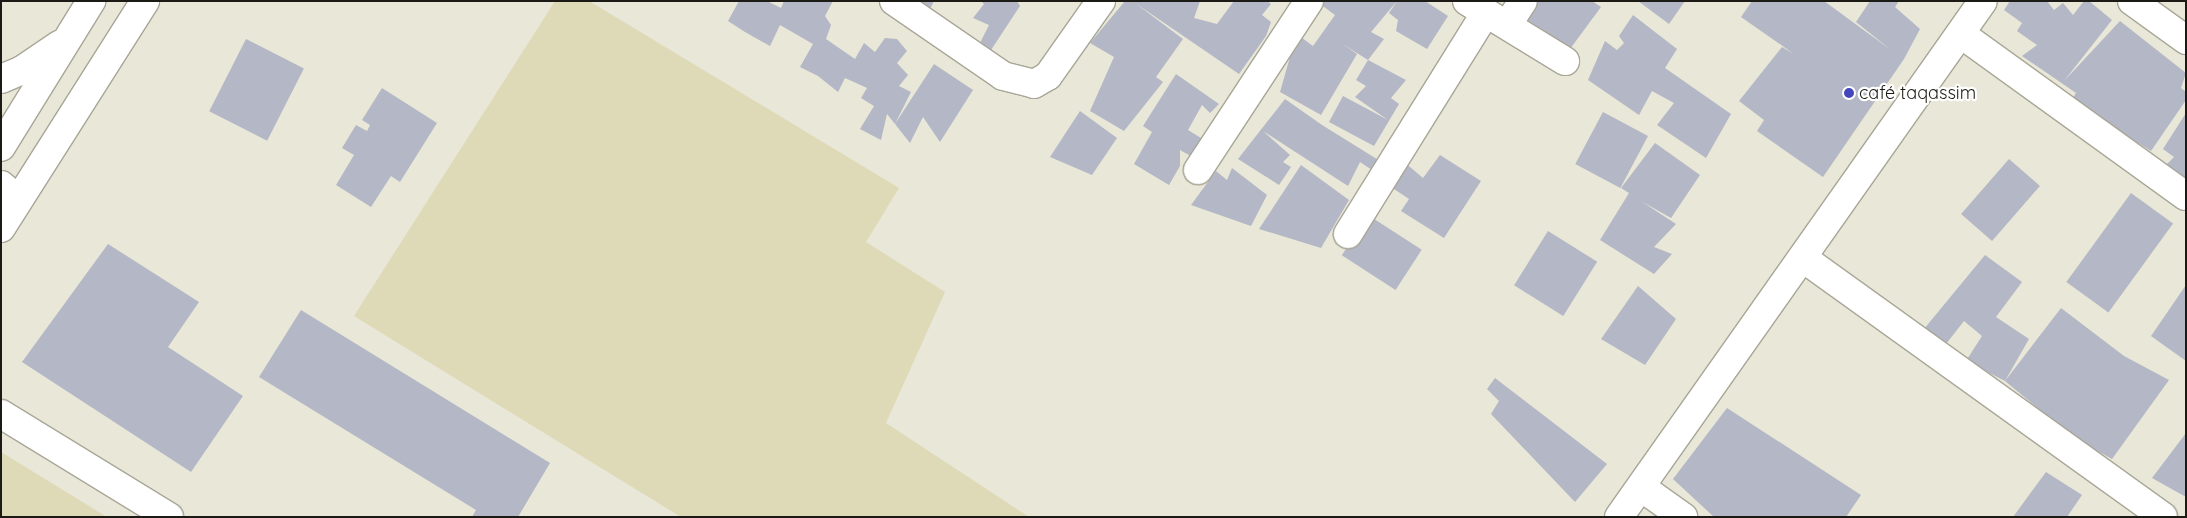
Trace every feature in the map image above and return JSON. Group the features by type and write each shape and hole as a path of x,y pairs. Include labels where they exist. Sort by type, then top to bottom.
{"street":[{"path":"1,147 90,1"},
{"path":"1,228 10,193 145,1"},
{"path":"894,1 1003,76 1034,84 1048,76 1100,1"},
{"path":"1198,170 1309,1"},
{"path":"1348,234 1487,12 1523,1"},
{"path":"1619,517 1642,487 1983,1"},
{"path":"2132,1 2186,40"},
{"path":"1487,12 1565,61"},
{"path":"1960,34 2186,196"},
{"path":"1,79 22,70 66,40"},
{"path":"1803,258 2162,517"},
{"path":"1,414 170,517"},
{"path":"1642,487 1683,517"}],"shaded area":[{"path":"555,1 589,1 899,188 866,242 945,292 886,423 1029,517 681,517 354,316"},
{"path":"1,452 107,517 1,517"}],"building":[{"path":"739,1 767,1 781,8 784,1 833,1 825,16 831,25 826,39 855,59 864,43 875,52 885,38 897,39 907,51 897,63 908,75 899,86 911,92 895,124 887,114 881,140 860,129 874,106 861,98 867,88 845,78 838,92 818,76 800,67 813,44 780,25 770,46 728,21"},
{"path":"919,1 934,1 930,9"},
{"path":"981,1 1017,1 1020,6 991,50 980,43 989,25 973,18 984,4"},
{"path":"1125,1 1200,1 1194,18 1217,24 1234,1 1267,1 1271,4 1262,15 1271,22 1266,36 1239,74 1135,3 1183,39 1156,77 1163,82 1124,131 1090,111 1114,57 1090,43"},
{"path":"1321,1 1397,1 1371,32 1384,39 1368,60 1341,43 1357,54 1321,115 1280,92 1290,57 1302,38 1313,46 1335,15 1320,4"},
{"path":"1397,1 1425,1 1448,16 1427,49 1396,31 1398,20 1389,13"},
{"path":"1538,1 1592,1 1601,7 1570,49 1526,19"},
{"path":"1638,1 1685,1 1669,24"},
{"path":"1752,1 1824,1 1891,50 1856,22 1870,1 1899,1 1895,7 1920,29 1904,59 1823,177 1757,131 1764,120 1739,101 1782,47 1794,54 1741,17"},
{"path":"2010,1 2047,1 2054,10 2063,3 2073,15 2084,1 2089,1 2112,20 2064,81 2120,21 2186,73 2181,88 2186,92 2186,100 2151,151 2071,101 2076,93 2022,56 2037,45 2017,31 2022,23 2004,10"},
{"path":"1633,15 1677,49 1665,68 1731,114 1706,158 1657,125 1674,103 1652,91 1639,115 1588,80 1605,41 1617,50 1624,43 1619,36"},
{"path":"246,39 304,69 267,141 209,111"},
{"path":"1368,60 1406,80 1391,98 1399,104 1374,146 1329,122 1343,96 1388,120 1355,97 1366,86 1356,80"},
{"path":"934,64 973,90 940,142 923,117 910,143 895,124"},
{"path":"1176,74 1219,104 1210,113 1202,105 1188,130 1206,141 1196,159 1180,150 1180,166 1169,185 1134,164 1152,132 1143,126"},
{"path":"382,88 437,123 400,182 391,176 371,207 336,185 354,155 342,148 356,125 367,131 370,125 362,120"},
{"path":"1285,99 1322,125 1380,161 1372,170 1360,162 1348,186 1263,131 1290,155 1283,162 1291,167 1279,185 1238,159"},
{"path":"1080,111 1117,138 1092,175 1050,157"},
{"path":"1603,112 1648,136 1620,188 1575,164"},
{"path":"2186,113 2186,181 2164,167 2174,157 2163,149"},
{"path":"1655,143 1700,175 1671,218 1641,201 1676,224 1654,247 1672,254 1654,274 1600,240 1629,193 1621,188"},
{"path":"1440,155 1481,181 1444,238 1401,211 1409,199 1388,185 1403,161 1423,178"},
{"path":"2009,159 2040,186 1992,241 1961,214"},
{"path":"1301,165 1349,200 1321,248 1259,229"},
{"path":"1232,168 1267,195 1251,226 1191,205 1216,171 1227,180"},
{"path":"2131,193 2173,224 2108,313 2066,282"},
{"path":"1368,215 1422,250 1396,290 1342,255"},
{"path":"1548,231 1597,262 1563,316 1514,285"},
{"path":"108,244 199,302 168,347 243,396 191,472 22,362"},
{"path":"1985,255 2022,282 1996,317 2029,339 2005,381 1966,361 1982,336 1964,321 1946,344 1924,329"},
{"path":"2186,285 2186,361 2151,336"},
{"path":"1638,286 1676,319 1645,365 1601,339"},
{"path":"2061,308 2124,356 2169,380 2112,459 2074,438 2005,381"},
{"path":"301,310 550,463 518,517 472,517 476,510 259,377"},
{"path":"1495,378 1607,464 1575,502 1491,414 1499,401 1487,389"},
{"path":"1727,408 1861,495 1846,517 1714,517 1673,479"},
{"path":"2186,433 2186,497 2152,478"},
{"path":"2046,472 2082,495 2067,517 2013,517"}],"place":[{"name":"café taqassim","path":"1849,93"}]}
